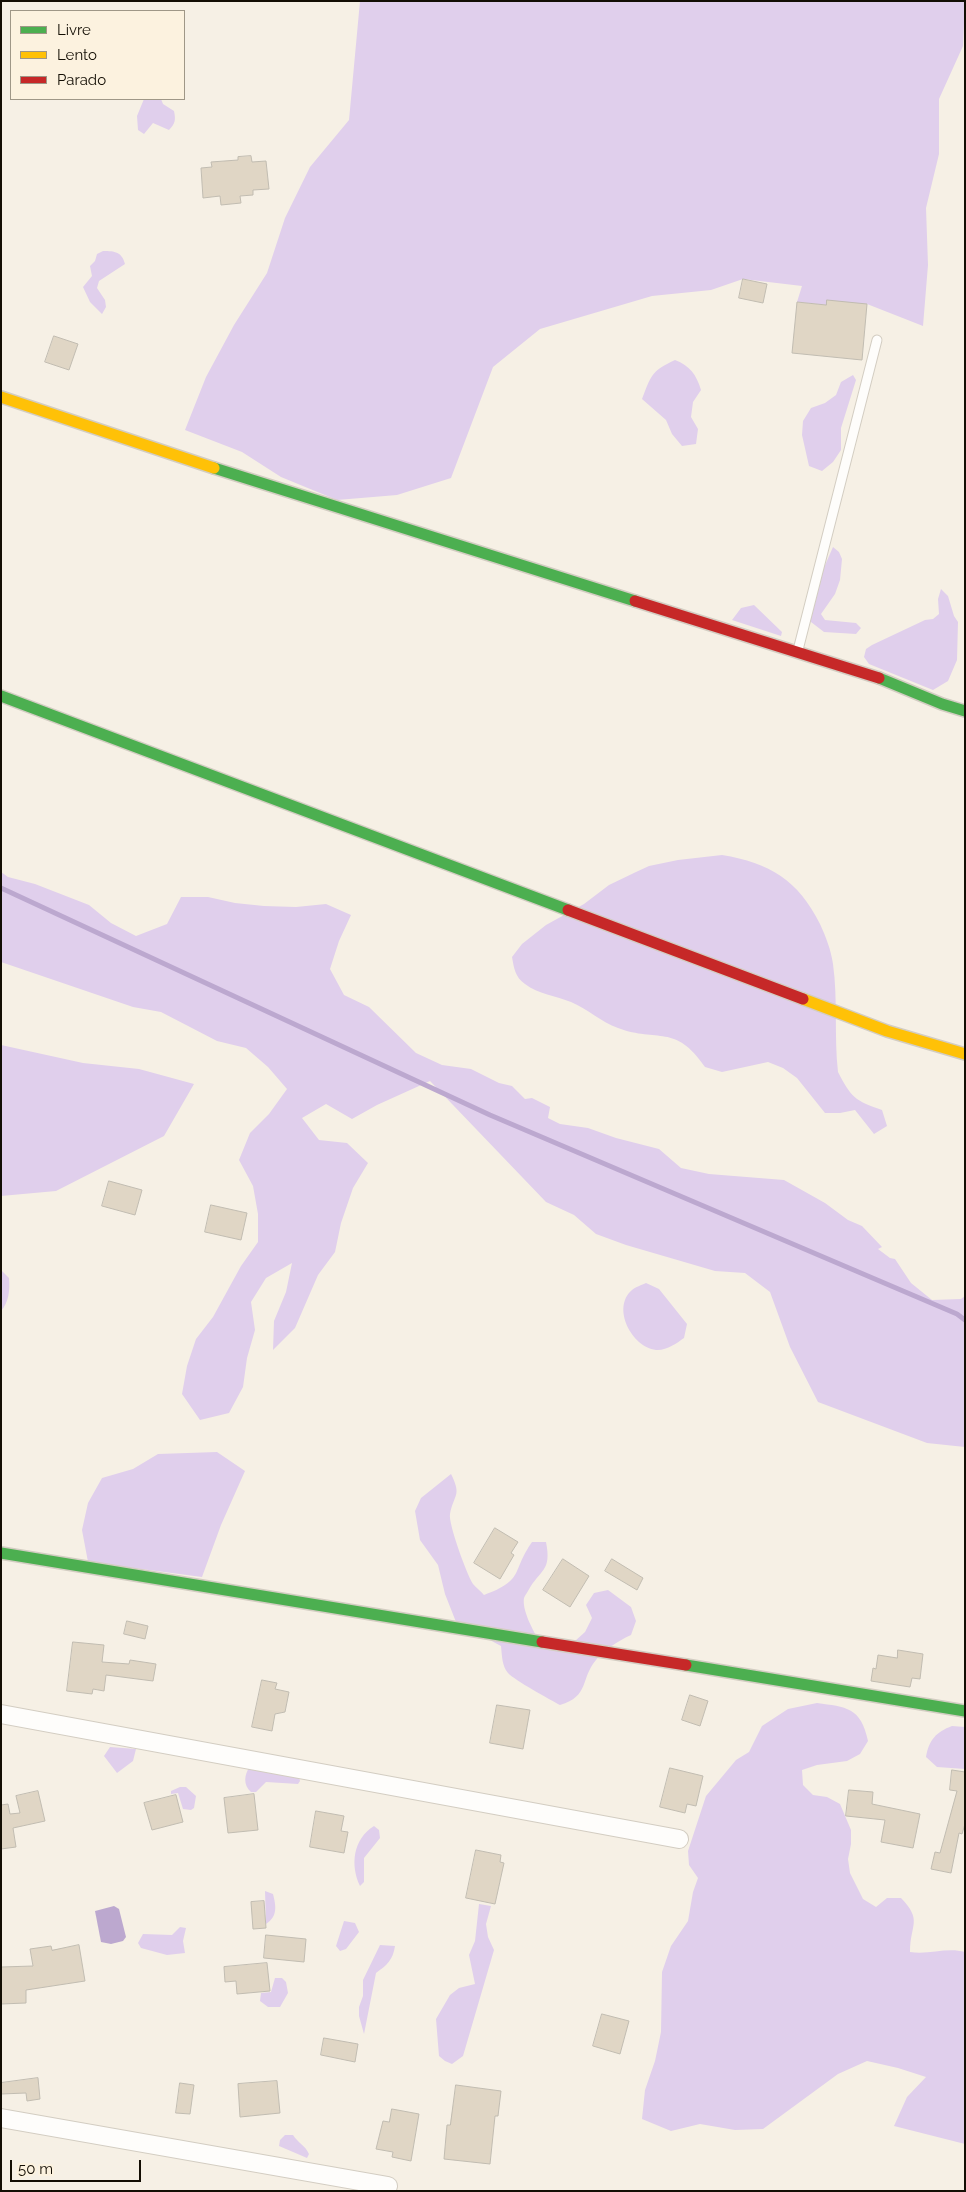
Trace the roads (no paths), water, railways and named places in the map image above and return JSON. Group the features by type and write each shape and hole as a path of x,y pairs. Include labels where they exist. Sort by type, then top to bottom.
{"street":[{"path":"1,397 258,483 477,550 883,679 942,704 965,711"},
{"path":"1,696 887,1031 965,1054"},
{"path":"1,1553 965,1711"},
{"path":"1,1714 679,1838"},
{"path":"1,2118 388,2186"}],"lane":[{"path":"797,652 877,340"}],"waterway":[{"path":"1,888 490,1115 957,1314 965,1320"}]}
